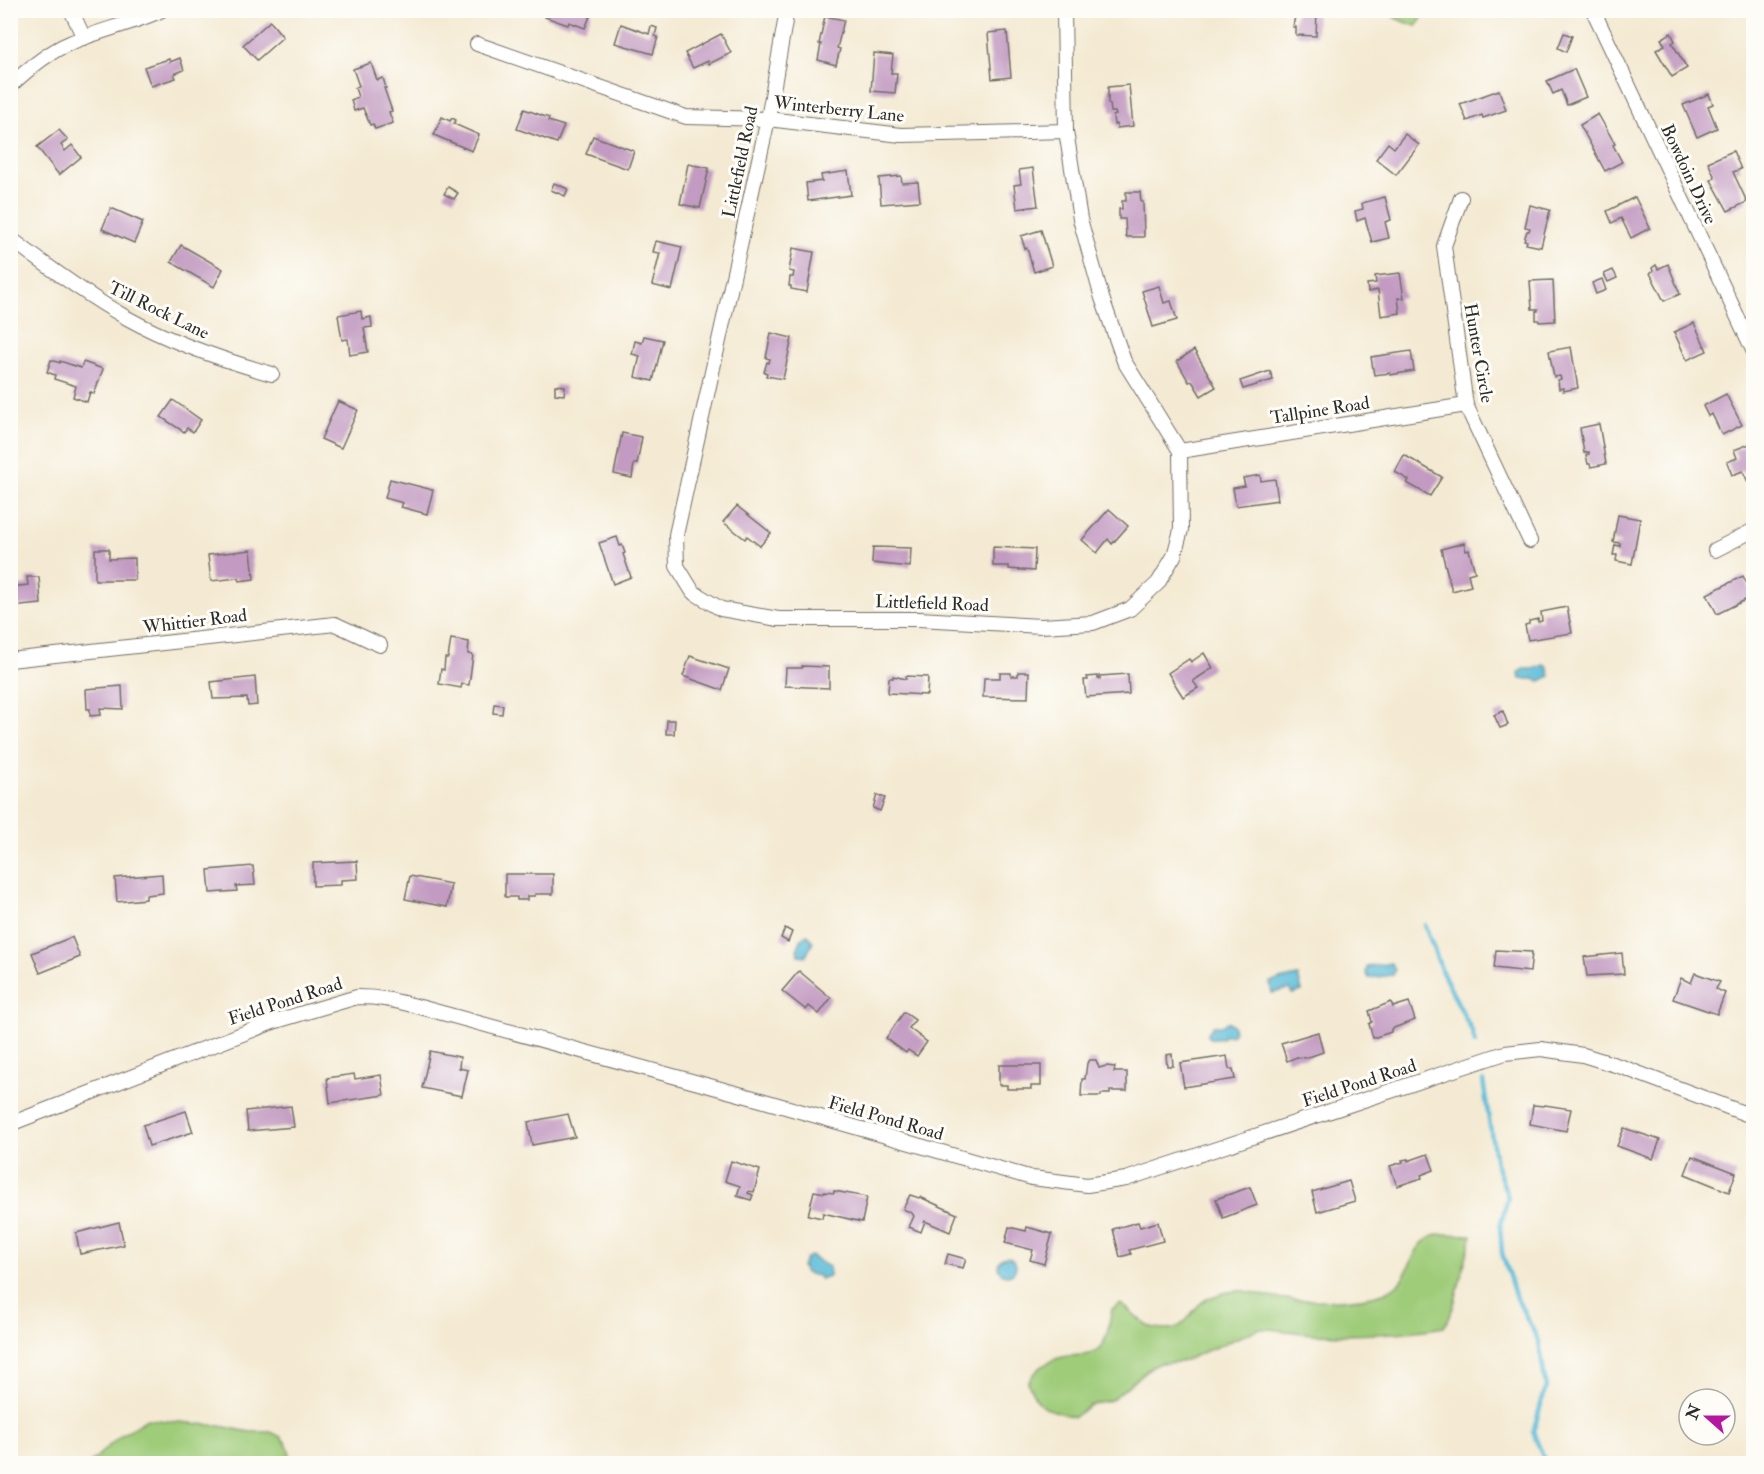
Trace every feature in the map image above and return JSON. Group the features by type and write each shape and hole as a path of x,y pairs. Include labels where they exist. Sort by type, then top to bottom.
{"street":[{"path":"70,10 84,38"},
{"path":"10,86 26,72 69,43 162,10"},
{"name":"Littlefield Road","path":"787,10 768,119 676,535 677,566 693,592 721,609 778,619 919,619 1041,626 1093,623 1130,609 1158,583 1174,556 1181,530 1180,451"},
{"path":"1064,10 1066,131 1080,219 1102,298 1124,361 1180,451"},
{"name":"Bowdoin Drive","path":"1593,10 1754,352"},
{"name":"Winterberry Lane","path":"477,44 686,117 768,119 901,135 1066,131"},
{"name":"Hunter Circle","path":"1461,198 1444,246 1466,405 1530,541"},
{"name":"Till Rock Lane","path":"10,238 49,268 129,319 197,349 272,374"},
{"name":"Tallpine Road","path":"1180,451 1466,405"},
{"path":"1715,550 1754,530"},
{"name":"Whittier Road","path":"10,660 335,624 380,645"},
{"name":"Field Pond Road","path":"10,1124 198,1049 279,1020 366,997 384,997 454,1016 1028,1177 1087,1185 1126,1179 1505,1053 1541,1050 1583,1055 1622,1067 1754,1117"}],"green space":[{"path":"1388,11 1423,11 1421,20 1416,26 1395,18"},
{"path":"1441,1234 1472,1235 1453,1308 1444,1327 1396,1333 1346,1335 1258,1329 1181,1362 1160,1363 1151,1367 1111,1400 1091,1405 1074,1417 1040,1404 1028,1382 1038,1370 1052,1360 1091,1354 1099,1349 1106,1336 1112,1309 1120,1304 1145,1324 1166,1329 1180,1326 1204,1301 1231,1292 1245,1291 1275,1298 1316,1300 1364,1298 1388,1291 1397,1285 1422,1244"},
{"path":"147,1419 220,1426 250,1432 271,1432 281,1437 287,1444 290,1455 289,1463 90,1463 121,1435"}],"water":[{"path":"1547,666 1550,676 1541,681 1520,679 1519,673 1523,669 1533,669"},
{"path":"808,935 813,942 806,956 799,955 797,950 802,937"},
{"path":"1391,963 1395,970 1393,975 1369,978 1366,973 1367,967"},
{"path":"1298,976 1302,991 1292,994 1290,989 1272,993 1270,982"},
{"path":"1227,1022 1232,1024 1234,1031 1231,1035 1217,1039 1207,1036 1213,1026 1221,1026"},
{"path":"810,1256 829,1267 829,1276 820,1279 818,1276 805,1273 802,1266 806,1258"},
{"path":"1007,1257 1013,1260 1016,1266 1013,1272 1007,1275 1001,1272 998,1266 1001,1260"}],"building":[{"path":"547,10 588,10 592,12 585,28 545,17"},
{"path":"1317,10 1316,36 1296,35 1296,27 1293,27 1296,11"},
{"path":"825,16 844,20 837,48 840,49 836,65 818,60"},
{"path":"270,21 283,37 257,60 243,45"},
{"path":"621,24 649,34 651,26 657,28 655,36 658,37 653,54 615,43"},
{"path":"1007,31 1011,77 992,79 988,33"},
{"path":"1564,33 1572,36 1566,52 1558,48"},
{"path":"1671,33 1675,41 1672,43 1687,68 1672,77 1656,50 1665,45 1661,39"},
{"path":"721,34 731,53 709,64 708,61 693,68 685,53"},
{"path":"874,53 893,55 891,73 897,73 895,93 871,91"},
{"path":"180,58 184,70 174,74 176,78 151,86 144,67"},
{"path":"371,63 377,80 383,78 393,123 375,129 373,124 370,125 363,108 354,111 351,100 358,97 355,88 359,86 353,69"},
{"path":"1574,69 1586,97 1567,105 1561,90 1553,94 1547,81"},
{"path":"1129,85 1133,126 1117,128 1116,124 1114,125 1115,112 1111,112 1110,104 1108,104 1108,87"},
{"path":"1499,90 1506,110 1467,121 1460,104"},
{"path":"1709,94 1713,104 1708,106 1717,128 1697,137 1683,105"},
{"path":"524,109 564,126 557,143 517,129"},
{"path":"1598,114 1622,162 1605,171 1580,125"},
{"path":"442,117 450,121 452,118 456,120 454,124 479,135 472,151 434,135"},
{"path":"59,130 68,140 61,145 65,151 72,145 81,157 59,175 37,147"},
{"path":"1405,134 1419,145 1396,175 1376,159 1388,143 1394,148"},
{"path":"593,136 634,151 628,169 586,154"},
{"path":"1733,151 1741,169 1733,172 1747,202 1728,211 1711,180 1715,178 1708,162"},
{"path":"688,164 709,168 700,208 680,204"},
{"path":"1033,168 1038,206 1017,209 1014,185 1021,184 1019,170"},
{"path":"848,171 851,195 808,201 806,183 822,181 821,175"},
{"path":"901,176 902,183 918,182 920,201 881,204 879,178"},
{"path":"554,183 568,189 565,196 551,190"},
{"path":"448,187 458,193 454,199 444,194"},
{"path":"1126,192 1140,192 1141,202 1143,202 1144,237 1126,237 1125,219 1119,219 1119,209 1122,209 1122,201 1126,201"},
{"path":"1385,197 1391,220 1385,222 1389,238 1372,242 1365,218 1357,221 1355,211 1363,209 1362,203"},
{"path":"1635,197 1650,228 1631,238 1621,218 1612,223 1607,211"},
{"path":"1530,205 1550,210 1541,247 1526,244 1527,241 1524,240 1530,228 1525,227"},
{"path":"111,208 143,222 134,243 102,229"},
{"path":"1041,230 1052,266 1034,272 1021,236"},
{"path":"656,241 682,247 672,290 652,285 660,253 653,252"},
{"path":"181,245 223,269 214,287 171,262"},
{"path":"793,248 814,252 807,292 791,289 789,286 790,277 793,277 794,272 789,271"},
{"path":"1668,264 1680,294 1664,301 1650,273 1656,265 1658,269"},
{"path":"1613,270 1617,278 1608,282 1604,274"},
{"path":"1400,273 1404,298 1398,298 1400,313 1381,316 1378,290 1368,292 1367,284 1376,283 1375,276"},
{"path":"1602,279 1606,290 1596,294 1592,283"},
{"path":"1553,280 1555,321 1539,322 1536,320 1538,309 1532,309 1530,281"},
{"path":"1159,286 1164,303 1171,301 1177,320 1153,327 1142,291"},
{"path":"361,311 362,319 371,317 372,327 364,328 368,352 350,355 348,339 342,340 338,315"},
{"path":"1694,323 1707,351 1687,360 1674,332"},
{"path":"771,333 792,338 783,379 766,376 767,373 764,372 770,359 766,358"},
{"path":"644,336 663,340 653,381 635,377 640,356 632,354 635,341 642,343"},
{"path":"1571,347 1578,388 1563,391 1563,388 1559,389 1560,376 1554,377 1549,351"},
{"path":"1194,350 1216,387 1201,396 1192,381 1189,382 1177,361"},
{"path":"1411,351 1414,371 1374,375 1371,357"},
{"path":"51,360 81,368 83,362 103,369 94,394 90,392 87,402 73,397 76,386 54,379 55,375 47,372"},
{"path":"1270,371 1273,380 1243,389 1240,381"},
{"path":"555,385 565,386 564,395 555,394"},
{"path":"1726,394 1742,425 1722,435 1712,414 1708,416 1703,406"},
{"path":"173,400 201,420 193,432 187,428 184,432 161,417"},
{"path":"338,401 358,410 341,448 321,439"},
{"path":"1599,424 1606,464 1591,467 1586,455 1589,452 1584,453 1580,428"},
{"path":"622,433 642,437 632,478 614,474"},
{"path":"1752,443 1754,480 1748,482 1743,471 1732,475 1727,462 1737,458 1734,450"},
{"path":"1404,455 1442,477 1430,496 1407,483 1409,480 1395,472"},
{"path":"1260,475 1261,481 1275,479 1278,500 1236,506 1233,488 1245,486 1243,478"},
{"path":"390,479 433,490 427,514 401,507 403,503 385,498"},
{"path":"737,506 771,533 760,546 747,536 745,539 723,522"},
{"path":"1109,509 1128,526 1112,544 1108,539 1097,553 1082,540"},
{"path":"1618,515 1640,519 1632,564 1616,561 1617,555 1613,555 1615,545 1620,546 1620,543 1613,542"},
{"path":"617,537 625,553 623,554 631,577 613,584 599,543"},
{"path":"1464,543 1466,551 1469,550 1475,572 1468,574 1471,586 1452,591 1441,549"},
{"path":"873,547 911,548 910,567 872,563"},
{"path":"993,547 1035,549 1034,571 1009,569 1009,566 993,566"},
{"path":"95,549 109,549 109,559 135,558 135,580 95,580"},
{"path":"251,550 254,579 211,581 208,555"},
{"path":"1743,576 1754,597 1754,605 1749,607 1745,600 1717,614 1707,594"},
{"path":"27,577 39,577 41,604 10,607 10,587 28,585"},
{"path":"1567,607 1572,633 1528,640 1525,625 1529,624 1529,621 1538,619 1538,622 1542,621 1541,612"},
{"path":"451,639 469,642 468,654 473,655 469,685 462,684 461,688 439,684 441,669 444,670 445,658 448,658"},
{"path":"1204,653 1213,668 1193,681 1198,688 1183,697 1168,673 1189,659 1191,662"},
{"path":"690,656 729,669 722,690 683,676"},
{"path":"802,666 829,667 829,688 785,686 786,668 802,668"},
{"path":"1018,672 1029,672 1028,698 983,697 984,678 1000,678 1000,673 1011,673 1011,676 1018,676"},
{"path":"1128,674 1129,694 1086,697 1084,680 1088,680 1087,677 1098,676 1100,679 1100,676"},
{"path":"893,676 906,679 906,676 928,677 927,695 888,693 889,678"},
{"path":"255,677 257,705 248,706 247,698 213,699 211,682"},
{"path":"122,686 123,709 100,708 101,715 90,716 90,709 87,709 86,689"},
{"path":"494,704 503,705 502,714 493,713"},
{"path":"1503,711 1508,725 1500,728 1494,715"},
{"path":"667,720 675,720 674,734 666,734"},
{"path":"877,795 885,798 880,811 873,808"},
{"path":"357,861 358,879 341,880 341,885 313,886 313,863"},
{"path":"253,866 255,885 236,886 237,891 210,893 208,870"},
{"path":"162,874 163,893 146,895 146,899 117,902 115,878"},
{"path":"505,874 553,874 553,894 535,894 535,896 527,896 527,900 505,897"},
{"path":"410,876 451,884 447,907 405,899"},
{"path":"785,928 792,932 788,942 781,938"},
{"path":"72,937 80,957 40,973 32,953"},
{"path":"1496,950 1532,952 1530,972 1494,968"},
{"path":"1622,953 1624,974 1587,976 1584,957"},
{"path":"799,971 831,998 819,1014 809,1006 806,1010 782,991"},
{"path":"1695,973 1720,982 1716,989 1725,993 1717,1014 1673,999 1681,978 1691,983"},
{"path":"1391,1002 1393,1007 1409,1002 1415,1020 1373,1038 1369,1024 1372,1022 1369,1011"},
{"path":"904,1012 915,1020 909,1028 927,1042 917,1056 908,1050 906,1053 886,1038"},
{"path":"1318,1032 1323,1052 1287,1061 1281,1043"},
{"path":"430,1051 460,1057 459,1068 468,1070 462,1096 422,1088"},
{"path":"1172,1054 1173,1066 1167,1066 1166,1055"},
{"path":"1227,1056 1229,1069 1233,1069 1235,1079 1184,1087 1180,1063"},
{"path":"1090,1060 1096,1060 1099,1068 1115,1067 1114,1072 1127,1072 1127,1091 1110,1091 1110,1094 1101,1094 1101,1096 1081,1096 1082,1079 1085,1079 1087,1063"},
{"path":"999,1065 1041,1065 1041,1086 1031,1086 1031,1089 1007,1089 1007,1085 999,1085"},
{"path":"354,1074 355,1079 381,1075 384,1095 330,1103 327,1078"},
{"path":"1533,1105 1571,1109 1566,1131 1530,1124"},
{"path":"291,1106 294,1127 248,1131 246,1111"},
{"path":"186,1111 193,1132 149,1146 143,1125"},
{"path":"568,1114 575,1137 532,1145 528,1122"},
{"path":"1624,1128 1660,1140 1653,1159 1617,1146"},
{"path":"1428,1154 1434,1170 1421,1175 1422,1178 1397,1186 1390,1166 1403,1162 1402,1160 1408,1159 1408,1161"},
{"path":"1692,1156 1736,1173 1729,1192 1685,1174"},
{"path":"731,1161 760,1170 754,1192 749,1191 748,1193 753,1195 751,1200 737,1196 740,1186 725,1181"},
{"path":"1349,1181 1355,1201 1317,1212 1312,1192"},
{"path":"1250,1187 1257,1205 1223,1218 1216,1199"},
{"path":"814,1191 834,1193 834,1191 867,1197 862,1222 823,1213 822,1218 808,1215"},
{"path":"910,1195 920,1197 957,1214 950,1232 925,1221 921,1232 909,1227 914,1216 903,1209"},
{"path":"119,1222 124,1245 80,1254 76,1233"},
{"path":"1138,1222 1140,1227 1158,1222 1163,1241 1129,1250 1131,1254 1120,1257 1113,1229"},
{"path":"1009,1227 1026,1231 1027,1227 1052,1234 1044,1264 1030,1260 1033,1250 1005,1243"},
{"path":"948,1254 966,1259 963,1268 945,1264"}],"waterway":[{"path":"1425,925 1442,972 1472,1031 1475,1043"},
{"path":"1483,1081 1496,1164 1508,1197 1500,1227 1502,1253 1515,1295 1539,1342 1546,1387 1533,1432 1546,1464"}]}
